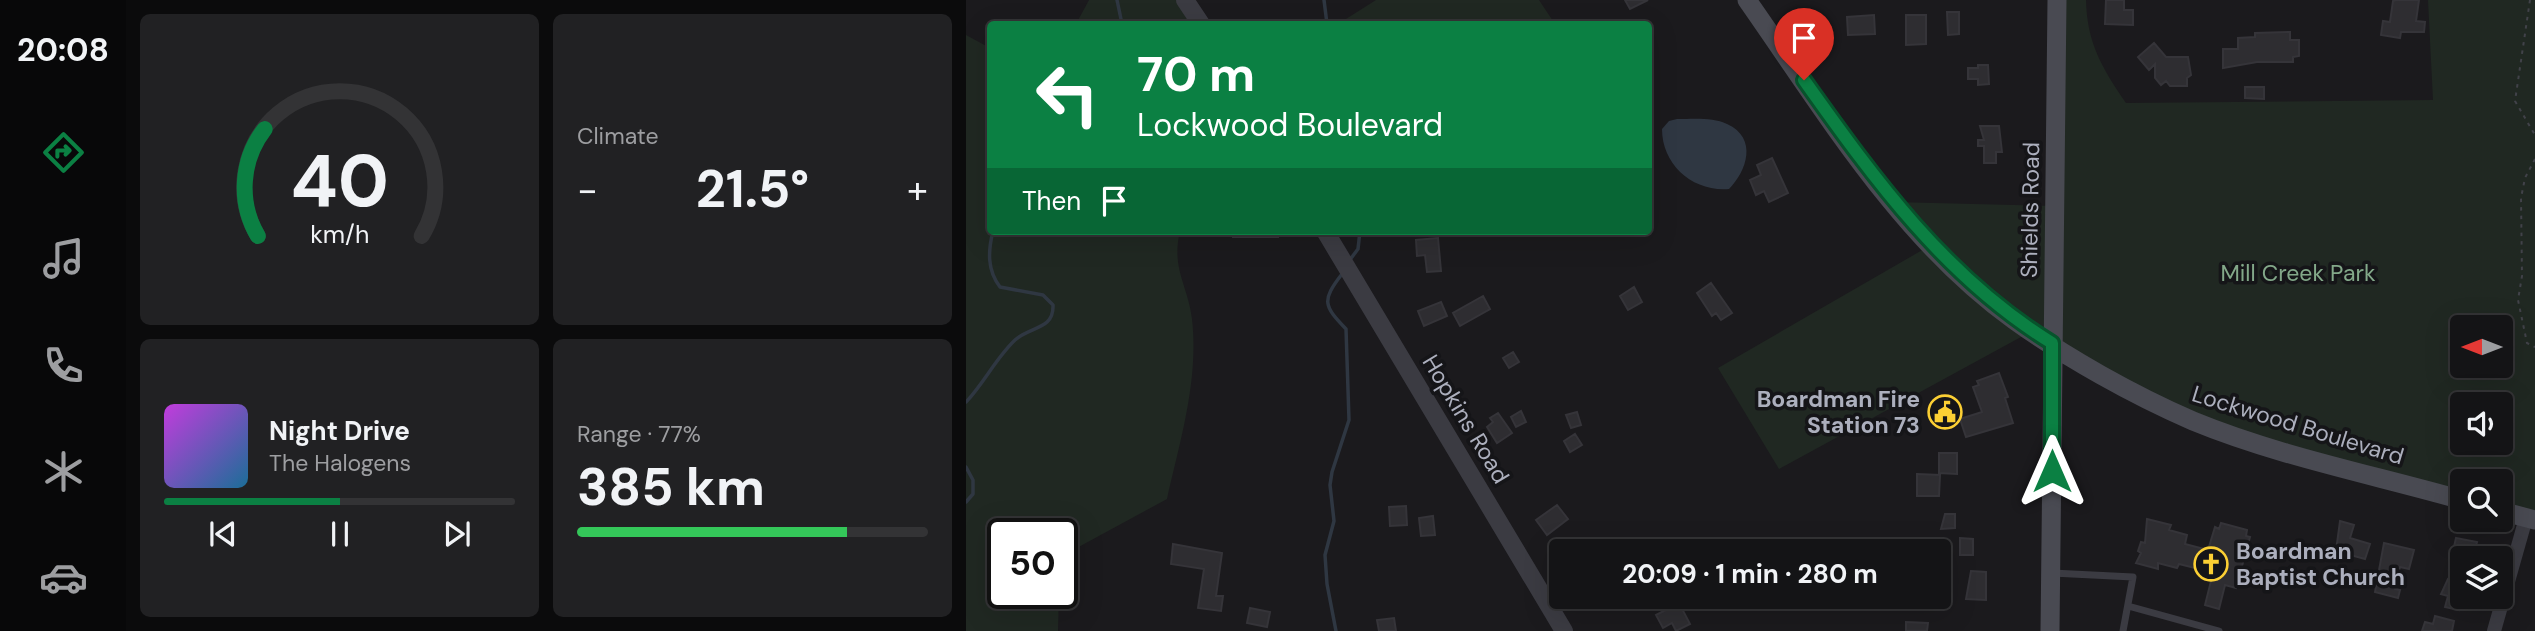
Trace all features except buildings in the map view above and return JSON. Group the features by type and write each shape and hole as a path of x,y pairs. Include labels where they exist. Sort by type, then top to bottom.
{"main road":[{"name":"Lockwood Boulevard","path":"1747,0 1869,172 1909,221 2013,320 2125,388 2220,431 2450,497"},
{"name":"Shields Road","path":"2050,631 2057,0"},
{"path":"2513,514 2530,519"}],"street":[{"path":"1185,0 1199,21"},
{"name":"Hopkins Road","path":"1327,235 1564,631"},
{"path":"2494,631 2530,519"}],"lane":[{"path":"2051,573 2133,578 2123,631"},
{"path":"2128,606 2219,631"}],"path":[{"path":"2530,0 2515,101 2535,135"},
{"path":"2535,159 2525,178 2521,198 2522,276 2518,300 2527,343 2535,347"}],"green space":[{"path":"1089,0 1185,0 1199,21 1078,21"},
{"path":"1376,0 1539,0 1553,21 1343,21"},
{"name":"Mill Creek Park","path":"2057,0 2086,0 2089,29 2097,54 2126,103 2433,100 2428,0 2535,0 2535,520 2513,514 2513,469 2450,469 2450,497 2220,431 2032,331 1779,469 1718,368 1931,245 1894,202 2055,206"},
{"path":"966,35 987,46 987,235 1179,235 1179,267 1192,319 1193,365 1187,410 1167,499 1078,547 1078,518 987,518 987,609 1059,609 1058,631 966,631"}],"shaded area":[{"path":"1716,120 1737,130 1743,138 1746,146 1744,164 1729,189 1703,186 1682,174 1674,165 1663,142 1662,129 1669,121"}],"waterway":[{"path":"1117,0 1121,21"},
{"path":"1324,0 1327,21"},
{"path":"966,402 1015,340 1045,323 1052,313 1053,305 1043,295 1000,287 990,260 992,235"},
{"path":"1349,261 1358,249 1360,235"},
{"path":"1336,631 1327,584 1325,555 1334,521 1330,485 1332,472 1349,420 1346,329 1330,309 1328,297 1342,274"},
{"path":"966,467 973,480 973,494 966,502"}],"place":[{"name":"Boardman Fire Station 73","path":"1945,412"},
{"name":"Boardman Baptist Church","path":"2211,564"}],"route":[{"path":"1804,80 1869,172 1909,221 1962,275 2013,320 2052,343 2052,471"}]}
